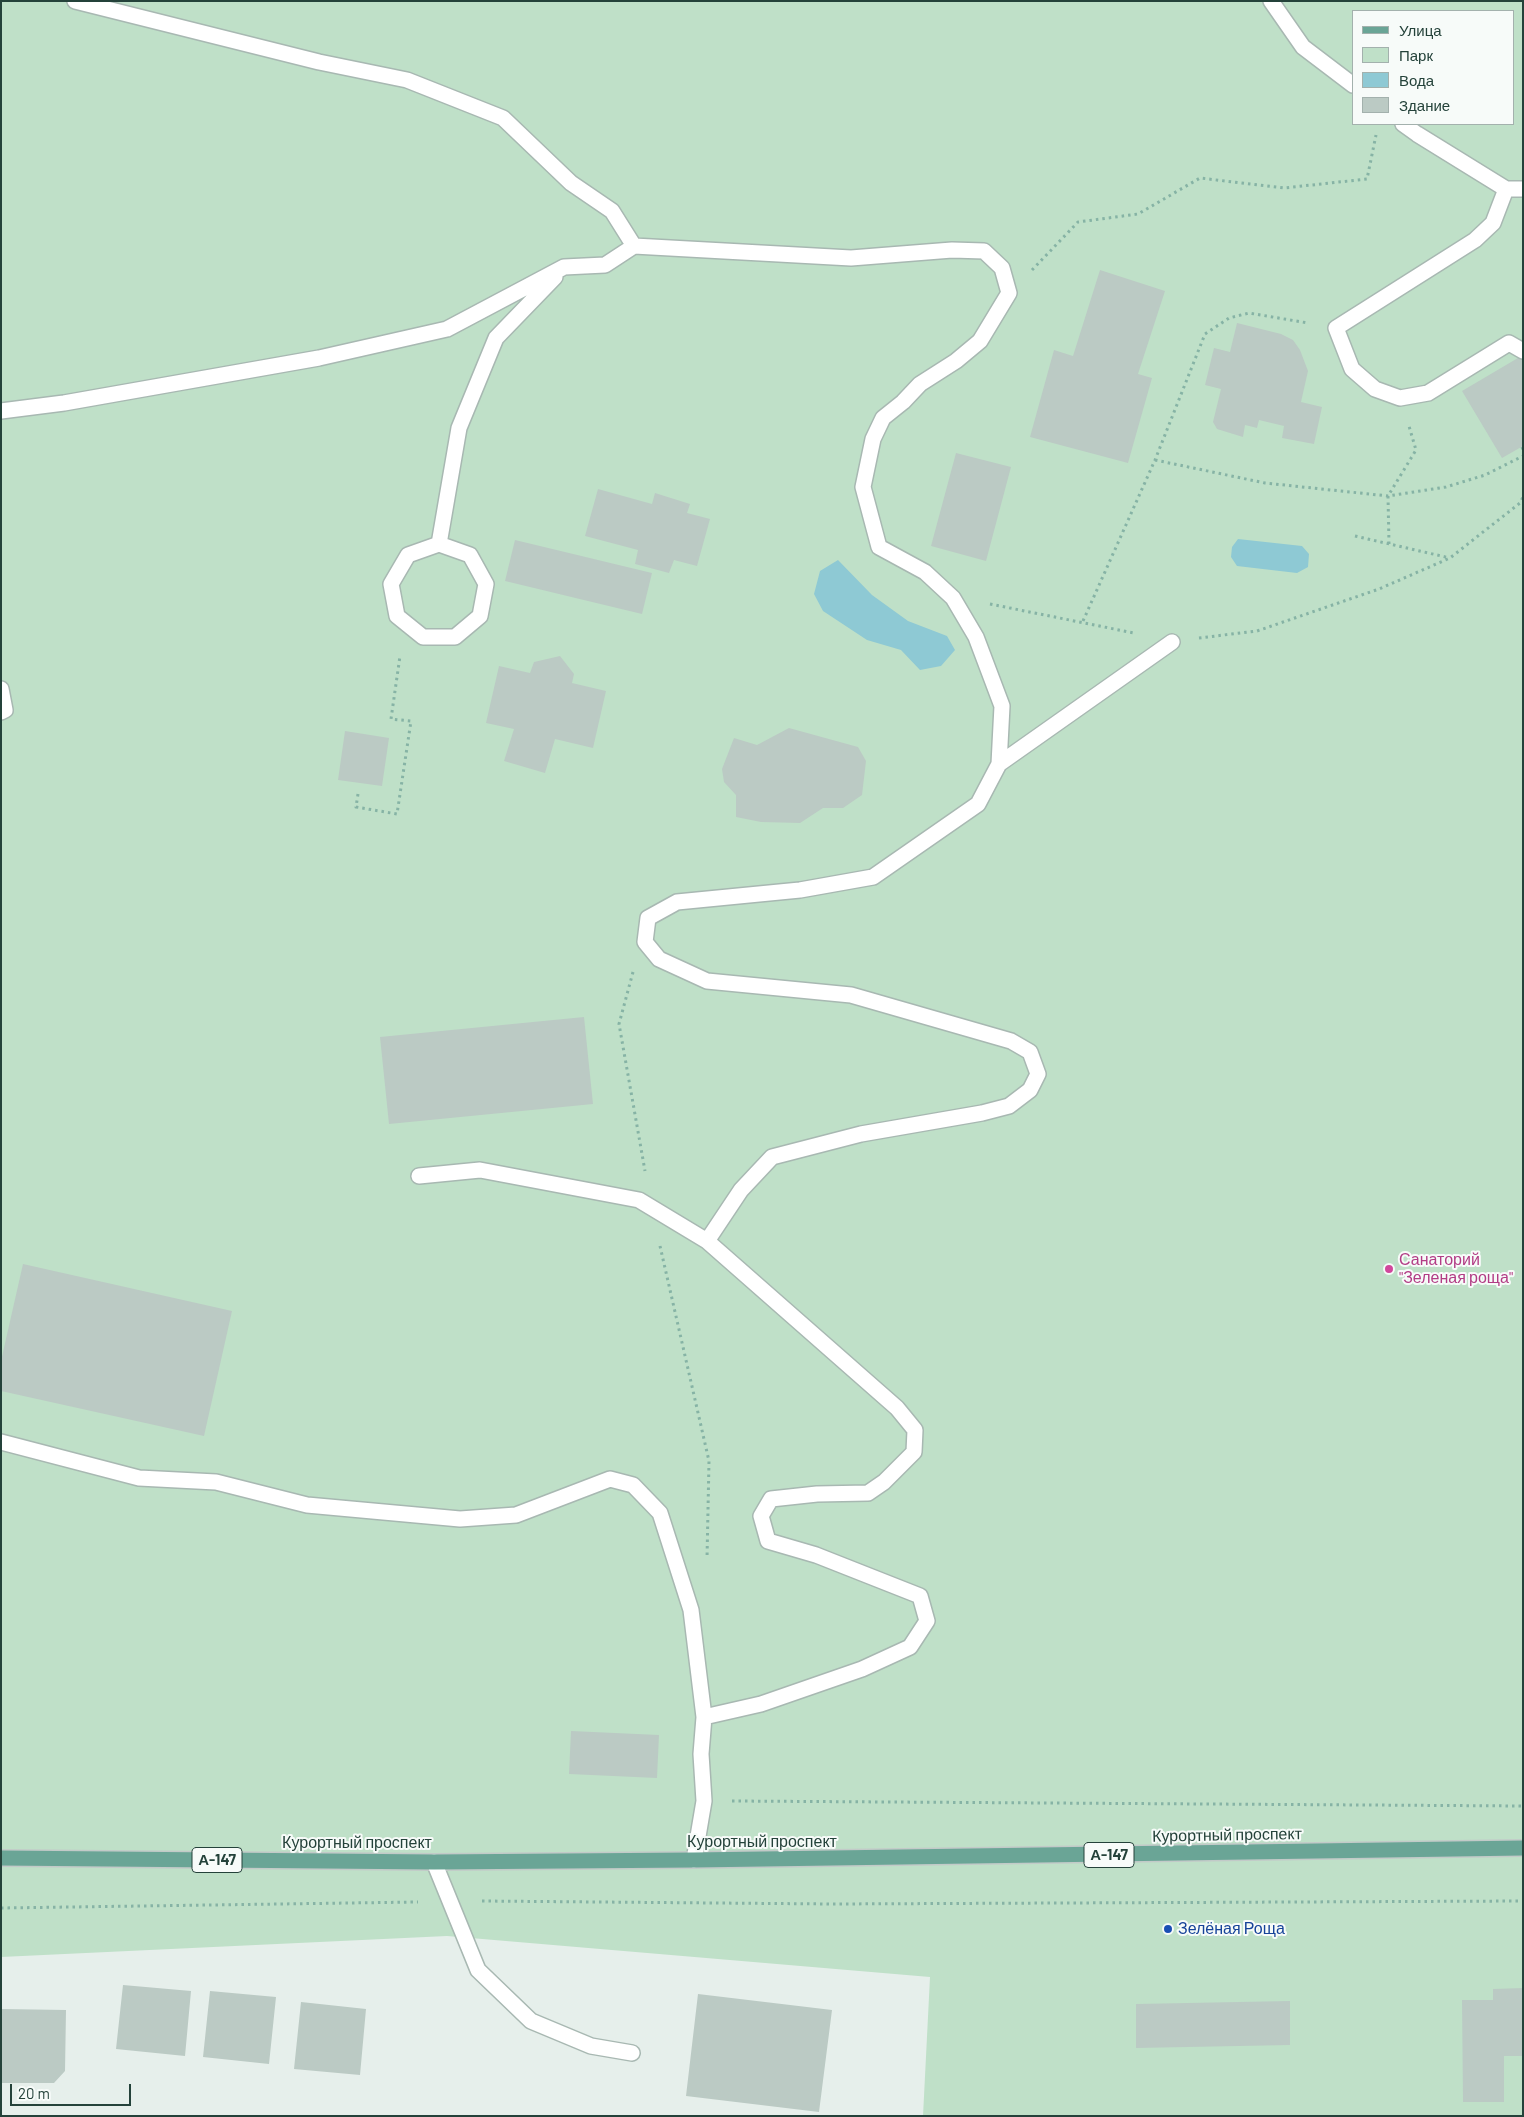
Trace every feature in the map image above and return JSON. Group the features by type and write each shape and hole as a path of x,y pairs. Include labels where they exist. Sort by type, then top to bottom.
{"main road":[{"name":"Курортный проспект","path":"1,1858 434,1862 1523,1848"}],"lane":[{"path":"75,1 320,62 407,80 503,118 571,183 612,211 634,246"},
{"path":"1271,1 1303,47 1352,84"},
{"path":"1405,125 1506,189 1523,189"},
{"path":"1506,189 1493,224 1475,240 1336,328 1352,369 1375,389 1400,398 1428,393 1509,343 1523,351"},
{"path":"1,411 64,403 318,358 447,329 564,267 605,265 634,246 851,258 952,250 984,251 1002,268 1009,293 980,341 956,361 920,384 904,402 883,418 873,439 863,487 879,547 925,572 953,598 976,637 1002,706 1000,764"},
{"path":"439,544 459,428 496,338 564,267"},
{"path":"439,544 470,555 486,584 480,616 455,637 422,638 397,616 391,584 408,555 439,544"},
{"path":"707,1241 741,1190 772,1157 862,1134 982,1113 1009,1106 1030,1090 1038,1074 1030,1052 1011,1041 851,995 707,981 659,959 646,942 648,918 677,902 800,890 872,877 978,804 1000,764 1172,642"},
{"path":"1,689 2,715"},
{"path":"419,1176 480,1170 639,1200 707,1241 897,1408 915,1430 914,1452 884,1482 868,1493 818,1494 771,1499 761,1516 768,1541 816,1555 920,1596 927,1621 910,1647 862,1669 761,1704 704,1717"},
{"path":"1,1442 139,1478 216,1482 306,1505 460,1519 516,1515 610,1478 632,1485 660,1513 690,1610 704,1717 701,1754 704,1801 694,1860"},
{"path":"434,1862 478,1970 531,2021 591,2046 632,2053"}],"path":[{"path":"1009,293 1078,222 1138,214 1200,178 1284,188 1368,179 1377,127"},
{"path":"1083,621 1155,460 1205,334 1229,318 1249,313 1336,328"},
{"path":"1389,544 1388,496 1416,450 1400,398"},
{"path":"1155,460 1265,483 1388,496 1454,485 1486,475 1523,456"},
{"path":"953,598 1083,621 1172,642 1257,631 1379,588 1450,558 1520,503 1523,497"},
{"path":"1355,536 1450,558"},
{"path":"358,794 356,807 397,814 411,721 390,719 406,624"},
{"path":"635,966 619,1024 651,1207 674,1315 709,1461 707,1560"},
{"path":"704,1801 1523,1806"},
{"path":"1,1908 450,1901 832,1904 1523,1901"}],"green space":[{"path":"1,1 1523,1 1523,2116 923,2116 930,1977 447,1936 1,1957"}],"water":[{"path":"1238,539 1302,546 1309,554 1308,567 1297,573 1237,566 1231,557 1232,547"},
{"path":"838,560 872,595 908,621 947,636 955,650 941,666 920,670 901,650 867,640 823,611 814,594 820,571"}],"building":[{"path":"1100,270 1165,291 1138,374 1152,378 1128,463 1030,437 1054,350 1073,356"},
{"path":"1237,323 1281,334 1293,340 1300,350 1308,371 1301,402 1322,407 1314,444 1282,438 1284,426 1259,420 1257,428 1245,425 1243,437 1217,429 1213,422 1221,389 1205,385 1214,348 1230,352"},
{"path":"1523,355 1523,446 1502,458 1462,391"},
{"path":"956,453 1011,467 986,561 931,546"},
{"path":"598,489 652,504 655,493 690,504 687,513 710,519 697,566 674,560 669,573 635,564 638,550 585,536"},
{"path":"515,540 652,573 642,614 505,581"},
{"path":"560,656 574,674 572,683 606,691 593,748 555,739 545,773 504,761 514,729 486,723 499,666 530,673 534,662"},
{"path":"789,728 858,747 866,761 862,795 843,808 823,808 800,823 761,822 736,817 736,795 724,782 722,769 734,738 757,745"},
{"path":"345,731 389,738 382,786 338,780"},
{"path":"584,1017 593,1104 389,1124 380,1037"},
{"path":"23,1264 232,1311 204,1436 1,1391 1,1361"},
{"path":"571,1731 659,1735 657,1778 569,1774"},
{"path":"123,1985 191,1991 185,2056 116,2049"},
{"path":"1523,1988 1523,2056 1504,2056 1504,2102 1463,2102 1462,2000 1493,2000 1493,1989"},
{"path":"210,1991 276,1997 269,2064 203,2057"},
{"path":"698,1994 832,2010 819,2112 686,2096"},
{"path":"1290,2001 1290,2045 1136,2048 1136,2004"},
{"path":"301,2002 366,2009 360,2075 294,2069"},
{"path":"1,2009 66,2010 65,2071 54,2083 1,2083"}],"place":[{"name":"Санаторий \"Зеленая роща\"","path":"1389,1269"},
{"name":"Зелёная Роща","path":"1168,1929"}]}
